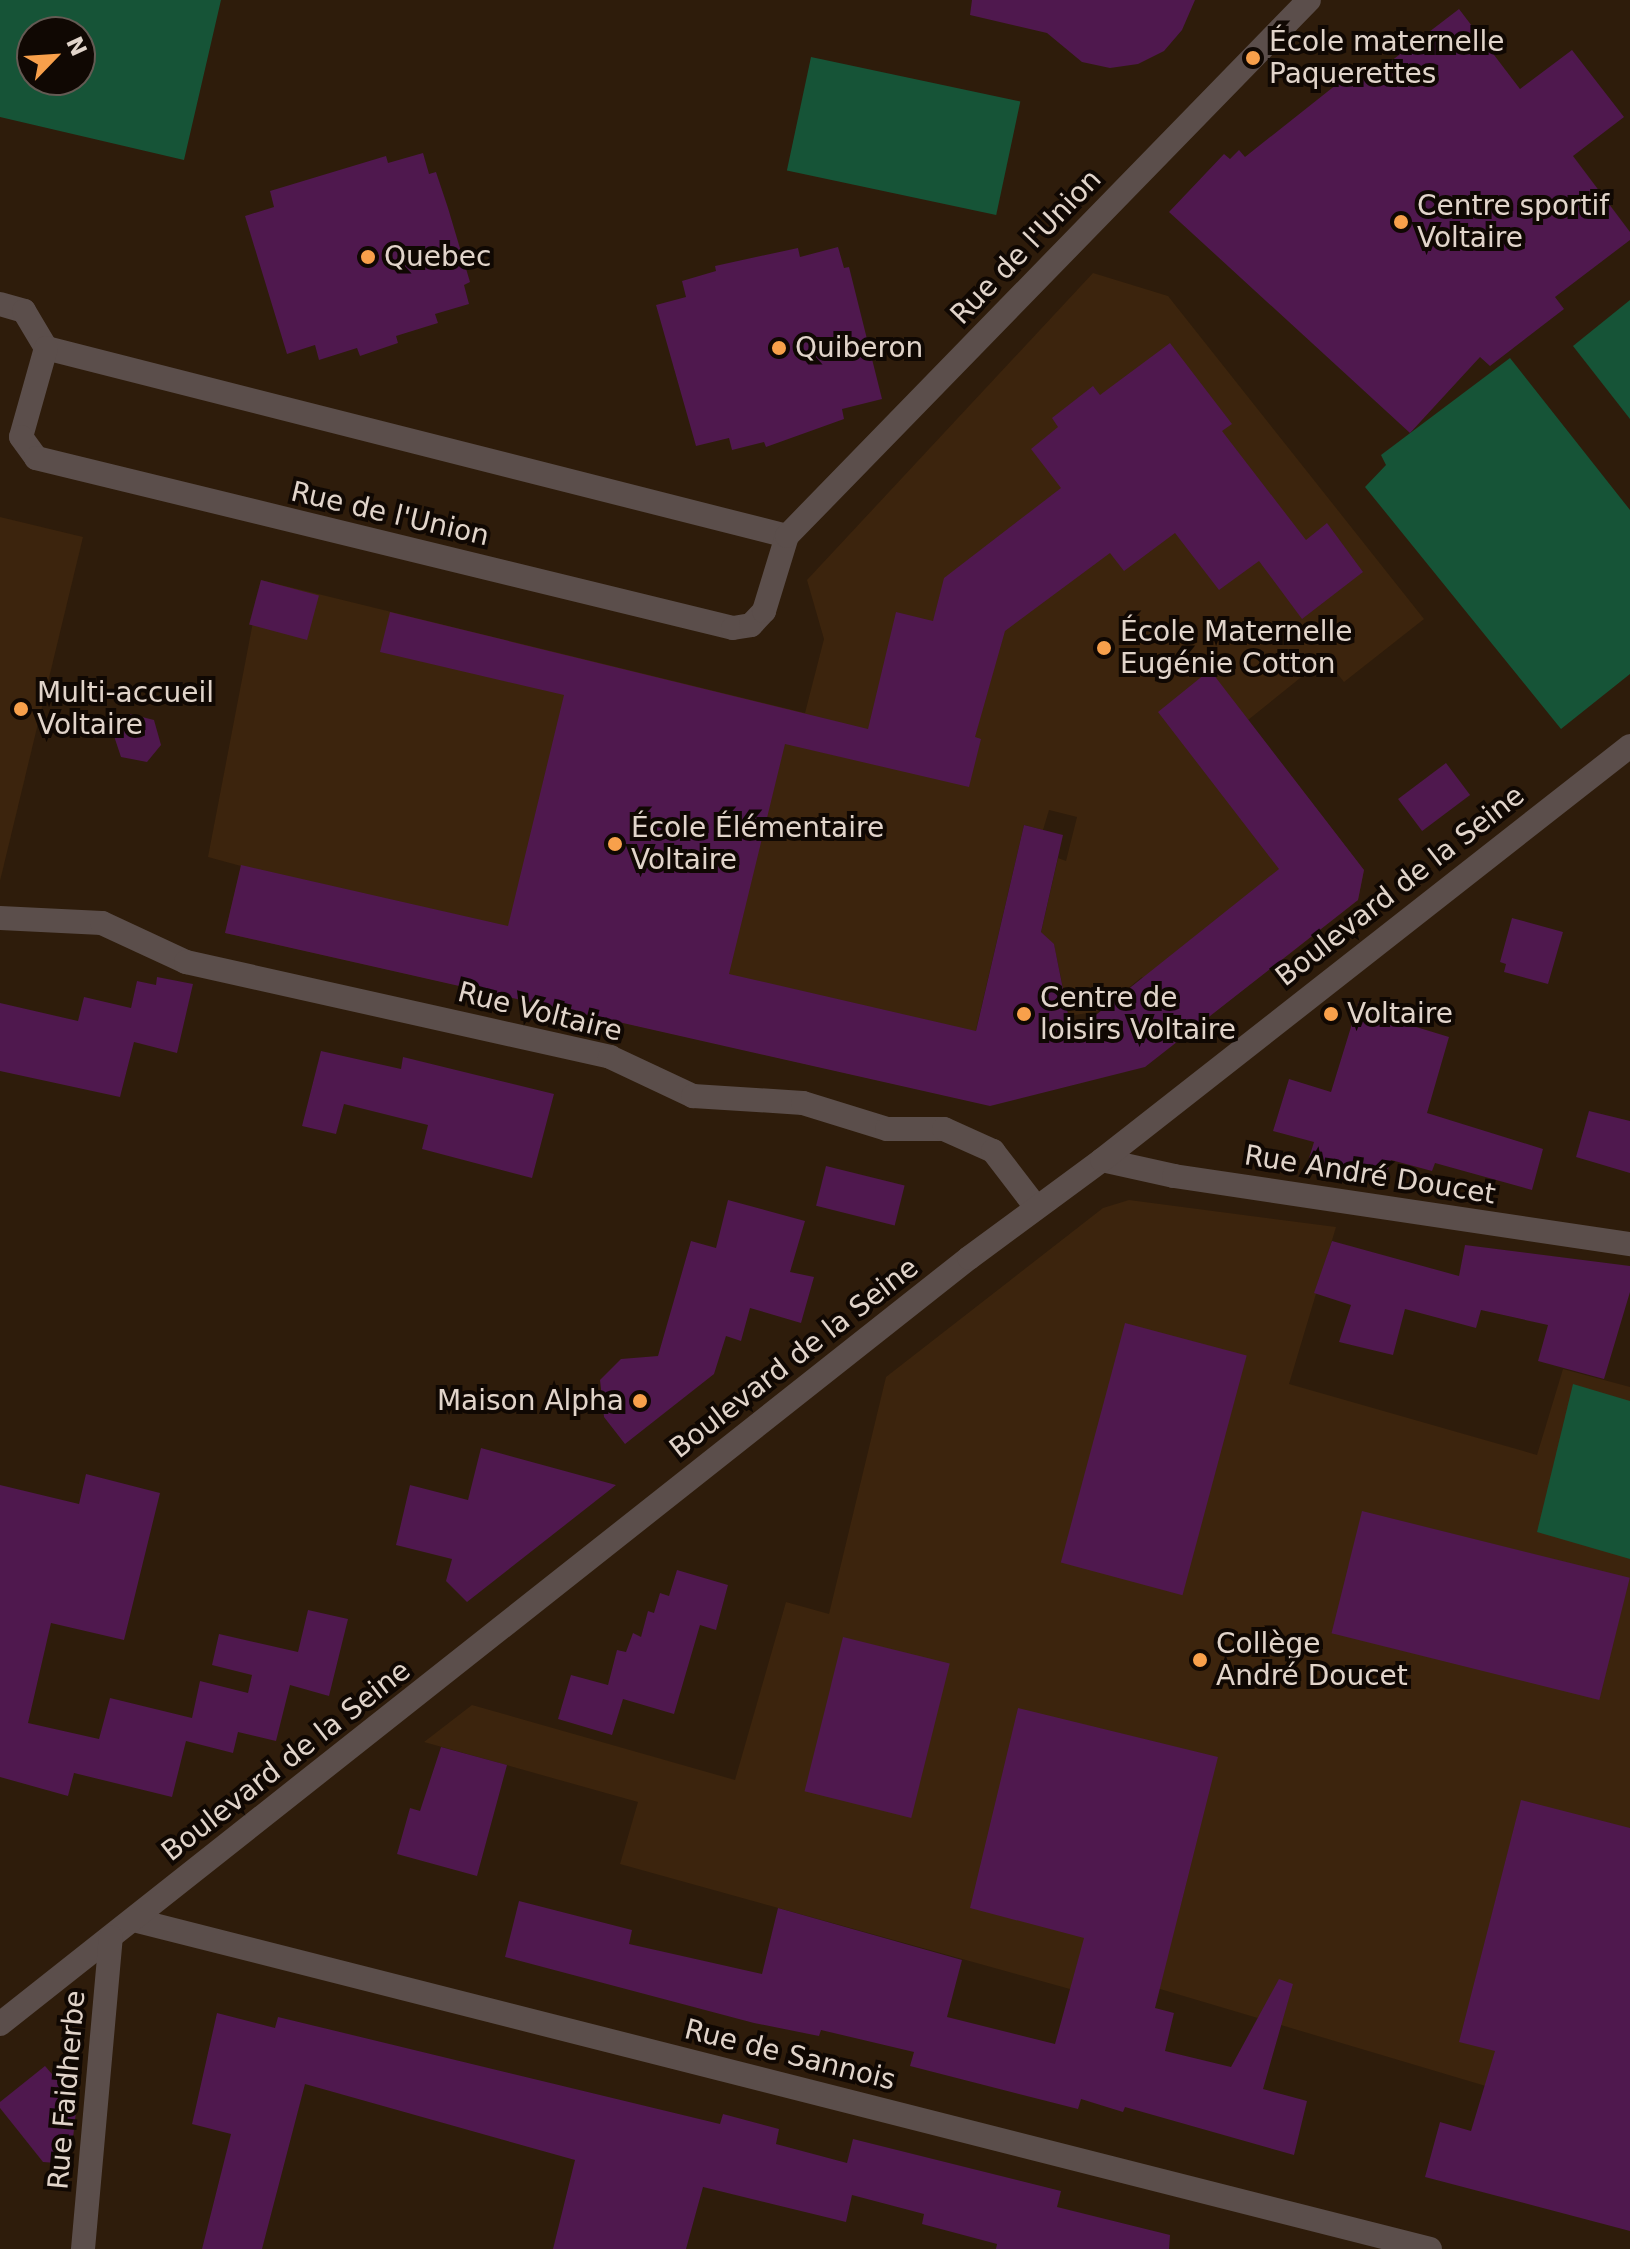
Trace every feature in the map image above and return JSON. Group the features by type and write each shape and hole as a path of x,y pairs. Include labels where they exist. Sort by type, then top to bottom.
{"street":[{"name":"Rue de l'Union","path":"46,348 21,437 26,450 36,458 733,628 751,625 764,611 787,536 1309,0"},
{"path":"0,304 24,311 46,348 787,536"},
{"name":"Boulevard de la Seine","path":"0,2024 1036,1207 1102,1160 1630,746"},
{"name":"Rue Voltaire","path":"0,918 102,923 186,962 610,1057 693,1096 803,1103 887,1129 944,1129 993,1151 1036,1207"},
{"name":"Rue André Doucet","path":"1102,1160 1174,1176 1630,1244"},
{"name":"Rue de Sannois","path":"134,1920 1430,2249"},
{"name":"Rue Faidherbe","path":"83,2249 111,1937"}],"shaded area":[{"path":"1093,273 1168,296 1424,619 1344,682 1325,658 1248,720 1364,870 1358,900 1183,1037 1142,977 1100,1011 1069,1016 1054,945 1041,932 1058,858 1066,861 1077,817 1049,810 1043,830 1024,825 976,1030 983,1104 225,933 241,866 208,857 261,580 805,713 824,639 807,580"},
{"name":"Multi-accueil Voltaire","path":"0,517 83,537 0,881"},
{"name":"Collège André Doucet","path":"1129,1200 1336,1227 1289,1384 1537,1455 1563,1369 1630,1387 1630,2104 1570,2111 1096,1970 1088,1994 620,1864 638,1802 424,1742 472,1705 735,1780 786,1602 829,1614 886,1377 1103,1208"}],"green space":[{"path":"0,0 221,0 184,160 0,117"},
{"path":"811,57 1020,101 996,215 787,170"},
{"path":"1630,300 1630,419 1573,346"},
{"path":"1510,358 1630,510 1630,674 1561,729 1365,487 1386,465 1381,455"},
{"path":"1573,1384 1630,1401 1630,1559 1537,1532"}],"building":[{"path":"972,0 1195,0 1182,30 1164,51 1138,64 1110,68 1082,62 1047,33 970,15"},
{"name":"Centre sportif Voltaire","path":"1459,9 1520,89 1572,50 1624,117 1573,156 1630,232 1630,240 1555,297 1564,309 1490,366 1480,357 1410,433 1169,212 1224,154 1230,159 1239,150 1245,157 1356,69 1365,81"},
{"name":"Quebec","path":"423,153 429,174 436,172 448,208 470,282 464,285 469,304 435,314 438,323 396,336 398,343 360,356 357,348 319,360 315,345 287,354 245,216 274,207 270,191 386,156 388,163"},
{"name":"Quiberon","path":"838,247 844,268 849,267 882,399 842,409 844,419 766,447 764,442 732,450 729,438 696,446 656,305 686,297 682,281 716,271 715,266 798,248 800,257"},
{"path":"1170,343 1232,424 1222,431 1306,540 1327,523 1363,572 1302,619 1259,561 1219,590 1175,533 1124,571 1110,553 1005,631 975,737 981,739 969,787 785,744 729,974 976,1031 1024,825 1063,835 1041,932 1054,944 1072,1034 1279,869 1158,712 1210,670 1364,870 1358,900 1145,1067 990,1106 225,933 241,865 508,926 564,695 380,652 390,612 868,729 896,612 933,621 944,578 1061,488 1031,449 1058,427 1052,418 1093,386 1100,395"},
{"path":"261,580 319,596 307,640 249,624"},
{"path":"130,714 154,720 161,745 147,762 121,757 114,736"},
{"path":"1446,763 1470,795 1422,831 1398,799"},
{"path":"1512,918 1563,932 1548,984 1504,972 1506,964 1500,962"},
{"path":"157,977 193,984 177,1053 134,1042 120,1097 0,1071 0,1003 78,1021 84,997 131,1008 137,981 156,985"},
{"path":"1359,1001 1414,1019 1413,1026 1449,1037 1427,1113 1543,1149 1532,1190 1435,1163 1432,1171 1391,1160 1385,1179 1306,1168 1314,1142 1273,1131 1289,1079 1331,1092"},
{"path":"321,1051 401,1069 403,1057 554,1094 532,1178 422,1149 428,1125 344,1104 336,1134 302,1126"},
{"path":"1589,1111 1630,1121 1630,1173 1576,1157"},
{"path":"826,1166 905,1186 895,1225 816,1206"},
{"path":"728,1200 805,1221 790,1272 814,1277 801,1323 750,1308 741,1341 726,1336 714,1374 625,1444 604,1417 600,1380 621,1359 658,1356 691,1241 716,1248"},
{"path":"1332,1241 1459,1276 1465,1245 1630,1266 1630,1292 1604,1379 1538,1361 1548,1325 1481,1310 1476,1328 1405,1309 1393,1355 1339,1342 1351,1305 1314,1293"},
{"path":"1125,1323 1247,1356 1183,1595 1061,1563"},
{"path":"481,1448 616,1485 467,1602 446,1581 452,1559 396,1545 410,1485 468,1500"},
{"path":"86,1474 160,1493 124,1640 51,1623 28,1723 99,1739 110,1698 192,1718 200,1681 248,1693 252,1675 212,1665 219,1634 298,1652 308,1610 348,1619 329,1696 290,1685 276,1741 238,1732 233,1753 186,1741 172,1797 74,1773 68,1796 0,1777 0,1485 79,1504"},
{"path":"1362,1511 1630,1578 1599,1700 1332,1633"},
{"path":"677,1570 728,1585 716,1630 700,1625 674,1714 623,1699 612,1735 558,1719 571,1675 608,1685 617,1650 626,1652 633,1633 641,1637 648,1611 654,1613 660,1593 669,1596"},
{"path":"843,1637 950,1664 911,1818 805,1791"},
{"path":"1018,1708 1218,1757 1155,2008 1174,2013 1165,2051 1231,2067 1279,1979 1293,1984 1263,2089 1307,2101 1294,2155 1125,2107 1123,2112 1081,2099 1078,2109 910,2066 914,2052 821,2030 819,2036 754,2023 505,1957 519,1901 632,1930 629,1944 762,1974 778,1908 962,1960 947,2017 1055,2044 1084,1938 970,1908"},
{"path":"441,1747 507,1765 477,1876 397,1854 410,1808 420,1811"},
{"path":"1521,1800 1630,1828 1630,2231 1425,2177 1440,2122 1471,2131 1495,2051 1459,2042"},
{"path":"217,2013 275,2028 278,2017 720,2124 723,2114 779,2129 776,2144 847,2163 853,2139 1061,2191 1057,2207 1170,2235 1169,2249 996,2249 997,2244 922,2224 924,2214 852,2195 846,2222 703,2187 686,2249 553,2249 575,2160 305,2084 262,2249 202,2249 231,2134 192,2124"},
{"path":"45,2066 77,2103 70,2164 43,2162 0,2108 0,2102"}],"place":[{"name":"École maternelle Paquerettes","path":"1253,58"},
{"name":"Centre sportif Voltaire","path":"1401,222"},
{"name":"Quebec","path":"368,257"},
{"name":"Quiberon","path":"779,348"},
{"name":"École Maternelle Eugénie Cotton","path":"1104,648"},
{"name":"Multi-accueil Voltaire","path":"21,709"},
{"name":"École Élémentaire Voltaire","path":"615,844"},
{"name":"Centre de loisirs Voltaire","path":"1024,1014"},
{"name":"Voltaire","path":"1331,1014"},
{"name":"Maison Alpha","path":"640,1401"},
{"name":"Collège André Doucet","path":"1200,1660"}]}
